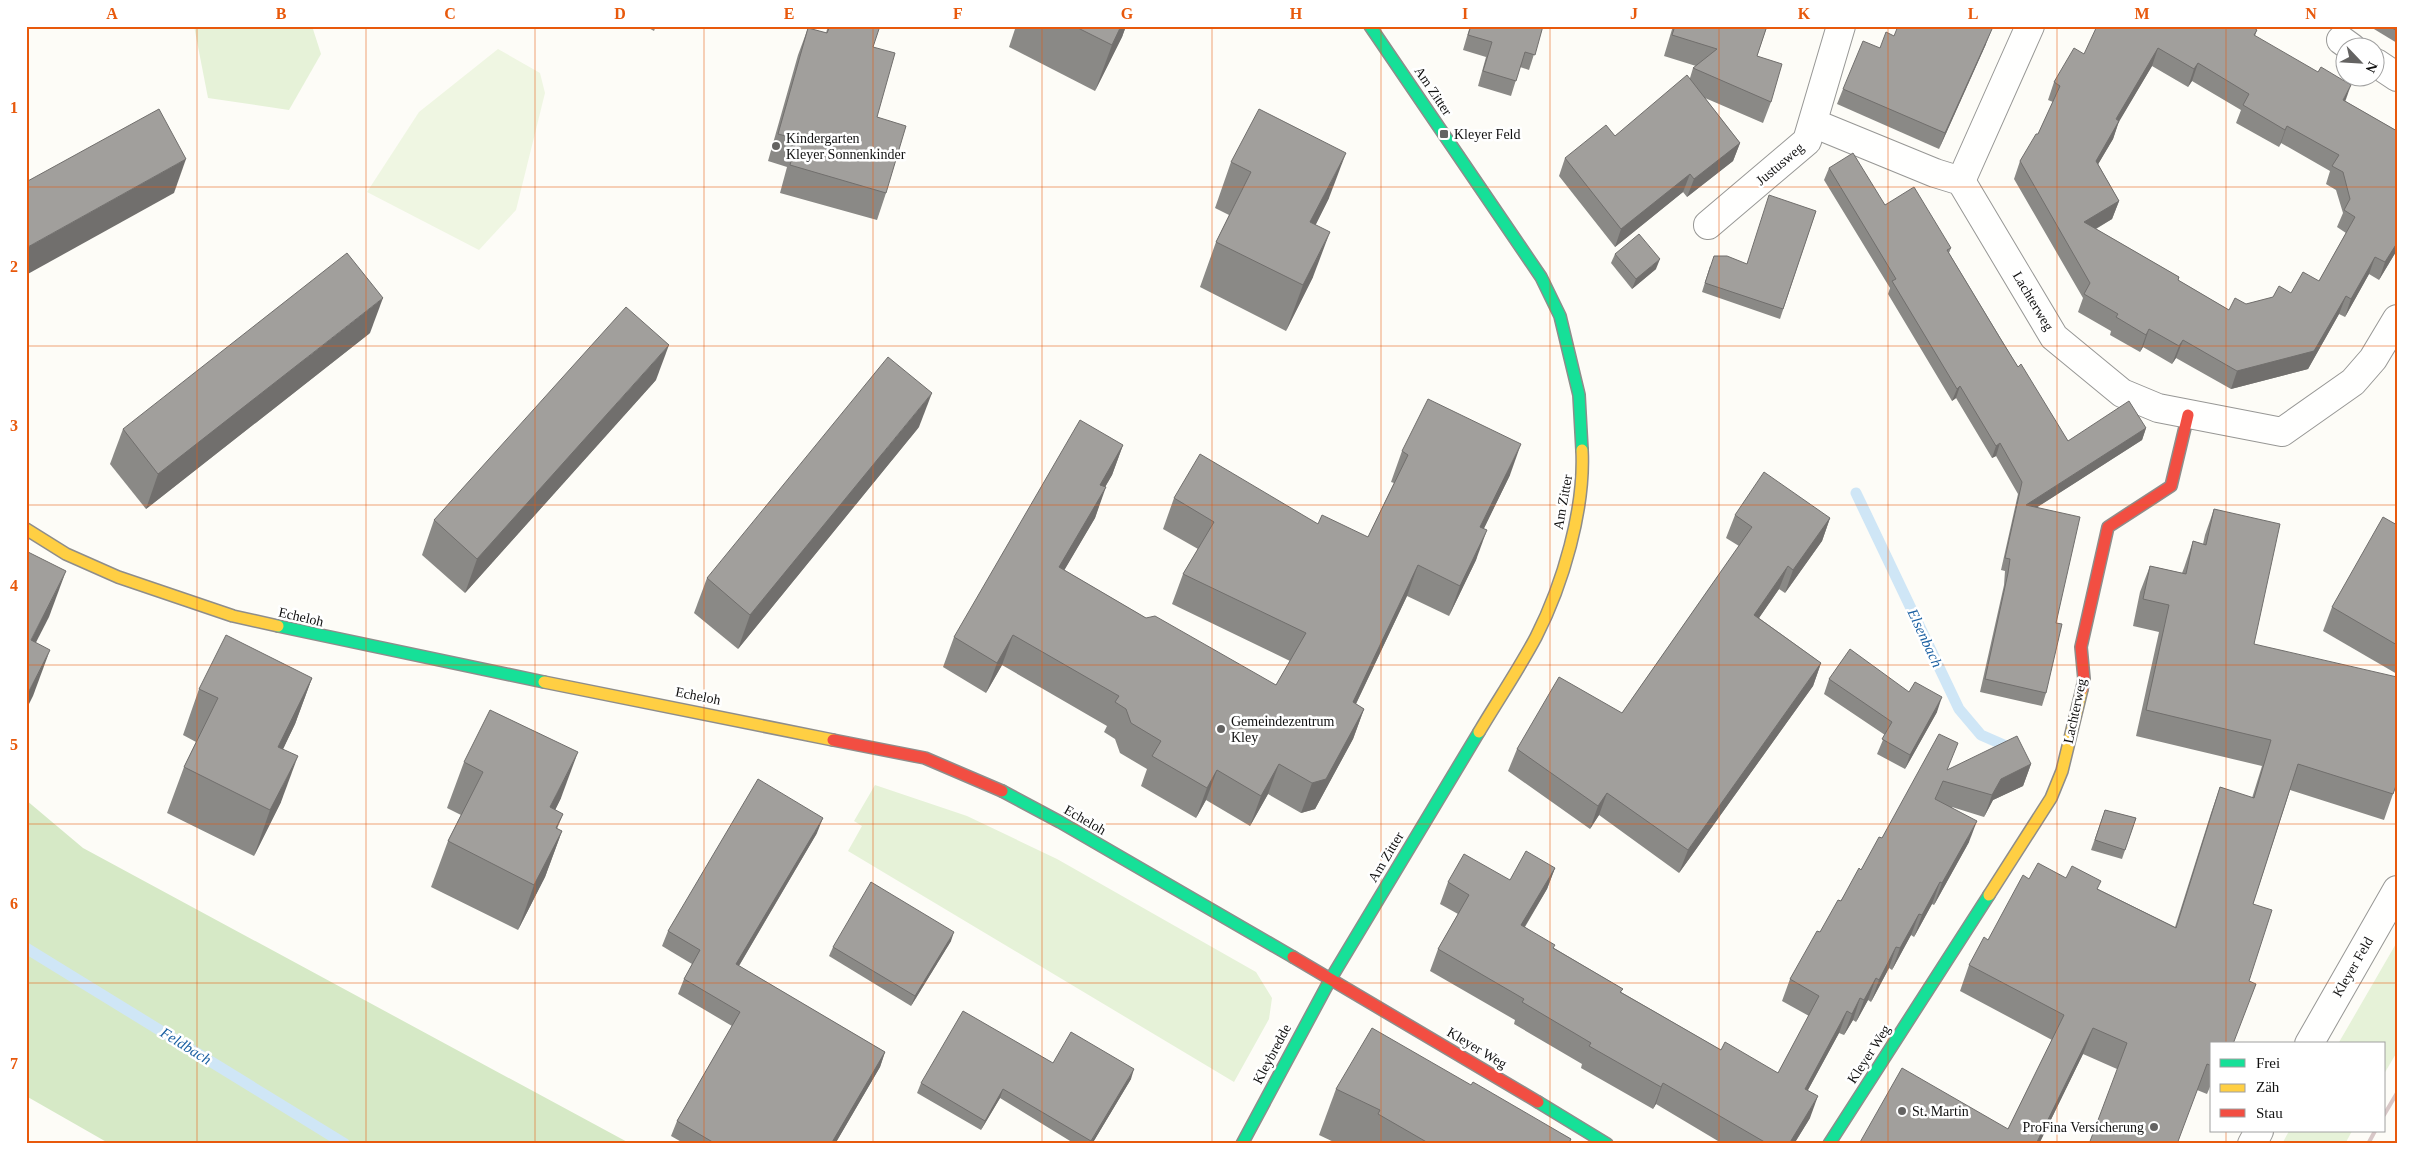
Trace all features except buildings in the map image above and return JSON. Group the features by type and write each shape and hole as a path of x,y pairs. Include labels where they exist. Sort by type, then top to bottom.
{"street":[{"name":"Am Zitter","path":"1330,980 1536,636 1569,554 1584,476 1579,395 1560,316 1541,277 1370,26"},
{"name":"Justusweg","path":"1708,225 1807,141 1841,26"},
{"path":"1813,122 1935,173 1961,181 2030,26"},
{"path":"2386,70 2397,77"},
{"name":"Lachterweg","path":"1961,181 2054,337 2122,393 2158,408 2282,432 2352,382 2373,359 2397,319"},
{"name":"Lachterweg","path":"1936,980 2051,798 2062,771 2084,679 2082,647 2108,527 2171,486 2188,415"},
{"name":"Echeloh","path":"26,529 66,554 118,577 233,616 355,644 925,758 992,786 1060,822 1330,980"},
{"name":"Kleyer Feld","path":"2310,1042 2397,890"},
{"name":"Kleybredde","path":"1242,1144 1330,980"},
{"name":"Kleyer Weg","path":"1330,980 1405,1022 1607,1144"},
{"name":"Kleyer Weg","path":"1829,1144 1936,980"},
{"path":"2252,1144 2258,1132"}],"green space":[{"path":"194,26 312,26 321,54 289,110 208,98"},
{"path":"498,49 540,73 545,93 516,210 479,250 367,192 419,112"},
{"path":"875,785 967,816 1057,859 1256,972 1272,998 1269,1019 1234,1082 848,851 862,826 854,821"},
{"path":"26,800 83,848 631,1144 110,1144 26,1096"},
{"path":"2397,942 2397,1052 2386,1071 2386,1042 2339,1042"},
{"path":"2288,1132 2351,1132 2345,1144 2282,1144"}],"waterway":[{"name":"Elsenbach","path":"1856,493 1959,709 1981,735 2013,749"},
{"name":"Feldbach","path":"26,948 345,1144"}],"railway":[{"path":"2386,1112 2397,1093"},
{"path":"2368,1144 2374,1132"}],"traffic: fast":[{"path":"1370,26 1541,277 1560,316 1579,395 1582,450"},
{"path":"278,626 544,682"},
{"path":"1242,1144 1330,980 1479,732"},
{"path":"1002,791 1060,822 1293,957"},
{"path":"1829,1144 1989,895"},
{"path":"1538,1102 1607,1144"}],"traffic: slow":[{"path":"1479,732 1536,637 1555,594 1576,521 1580,497 1582,450"},
{"path":"26,529 66,554 118,577 233,616 278,626"},
{"path":"544,682 833,740"},
{"path":"1989,895 2051,798 2062,771 2082,689"}],"traffic: jam":[{"path":"2082,689 2084,679 2081,647 2108,527 2171,486 2188,415"},
{"path":"833,740 925,758 1002,791"},
{"path":"1293,957 1538,1102"}],"place":[{"name":"Kleyer Feld","path":"1444,134"},
{"name":"Kindergarten Kleyer Sonnenkinder","path":"776,146"},
{"name":"Gemeindezentrum Kley","path":"1221,729"},
{"name":"St. Martin","path":"1902,1111"},
{"name":"ProFina Versicherung","path":"2154,1127"}]}
